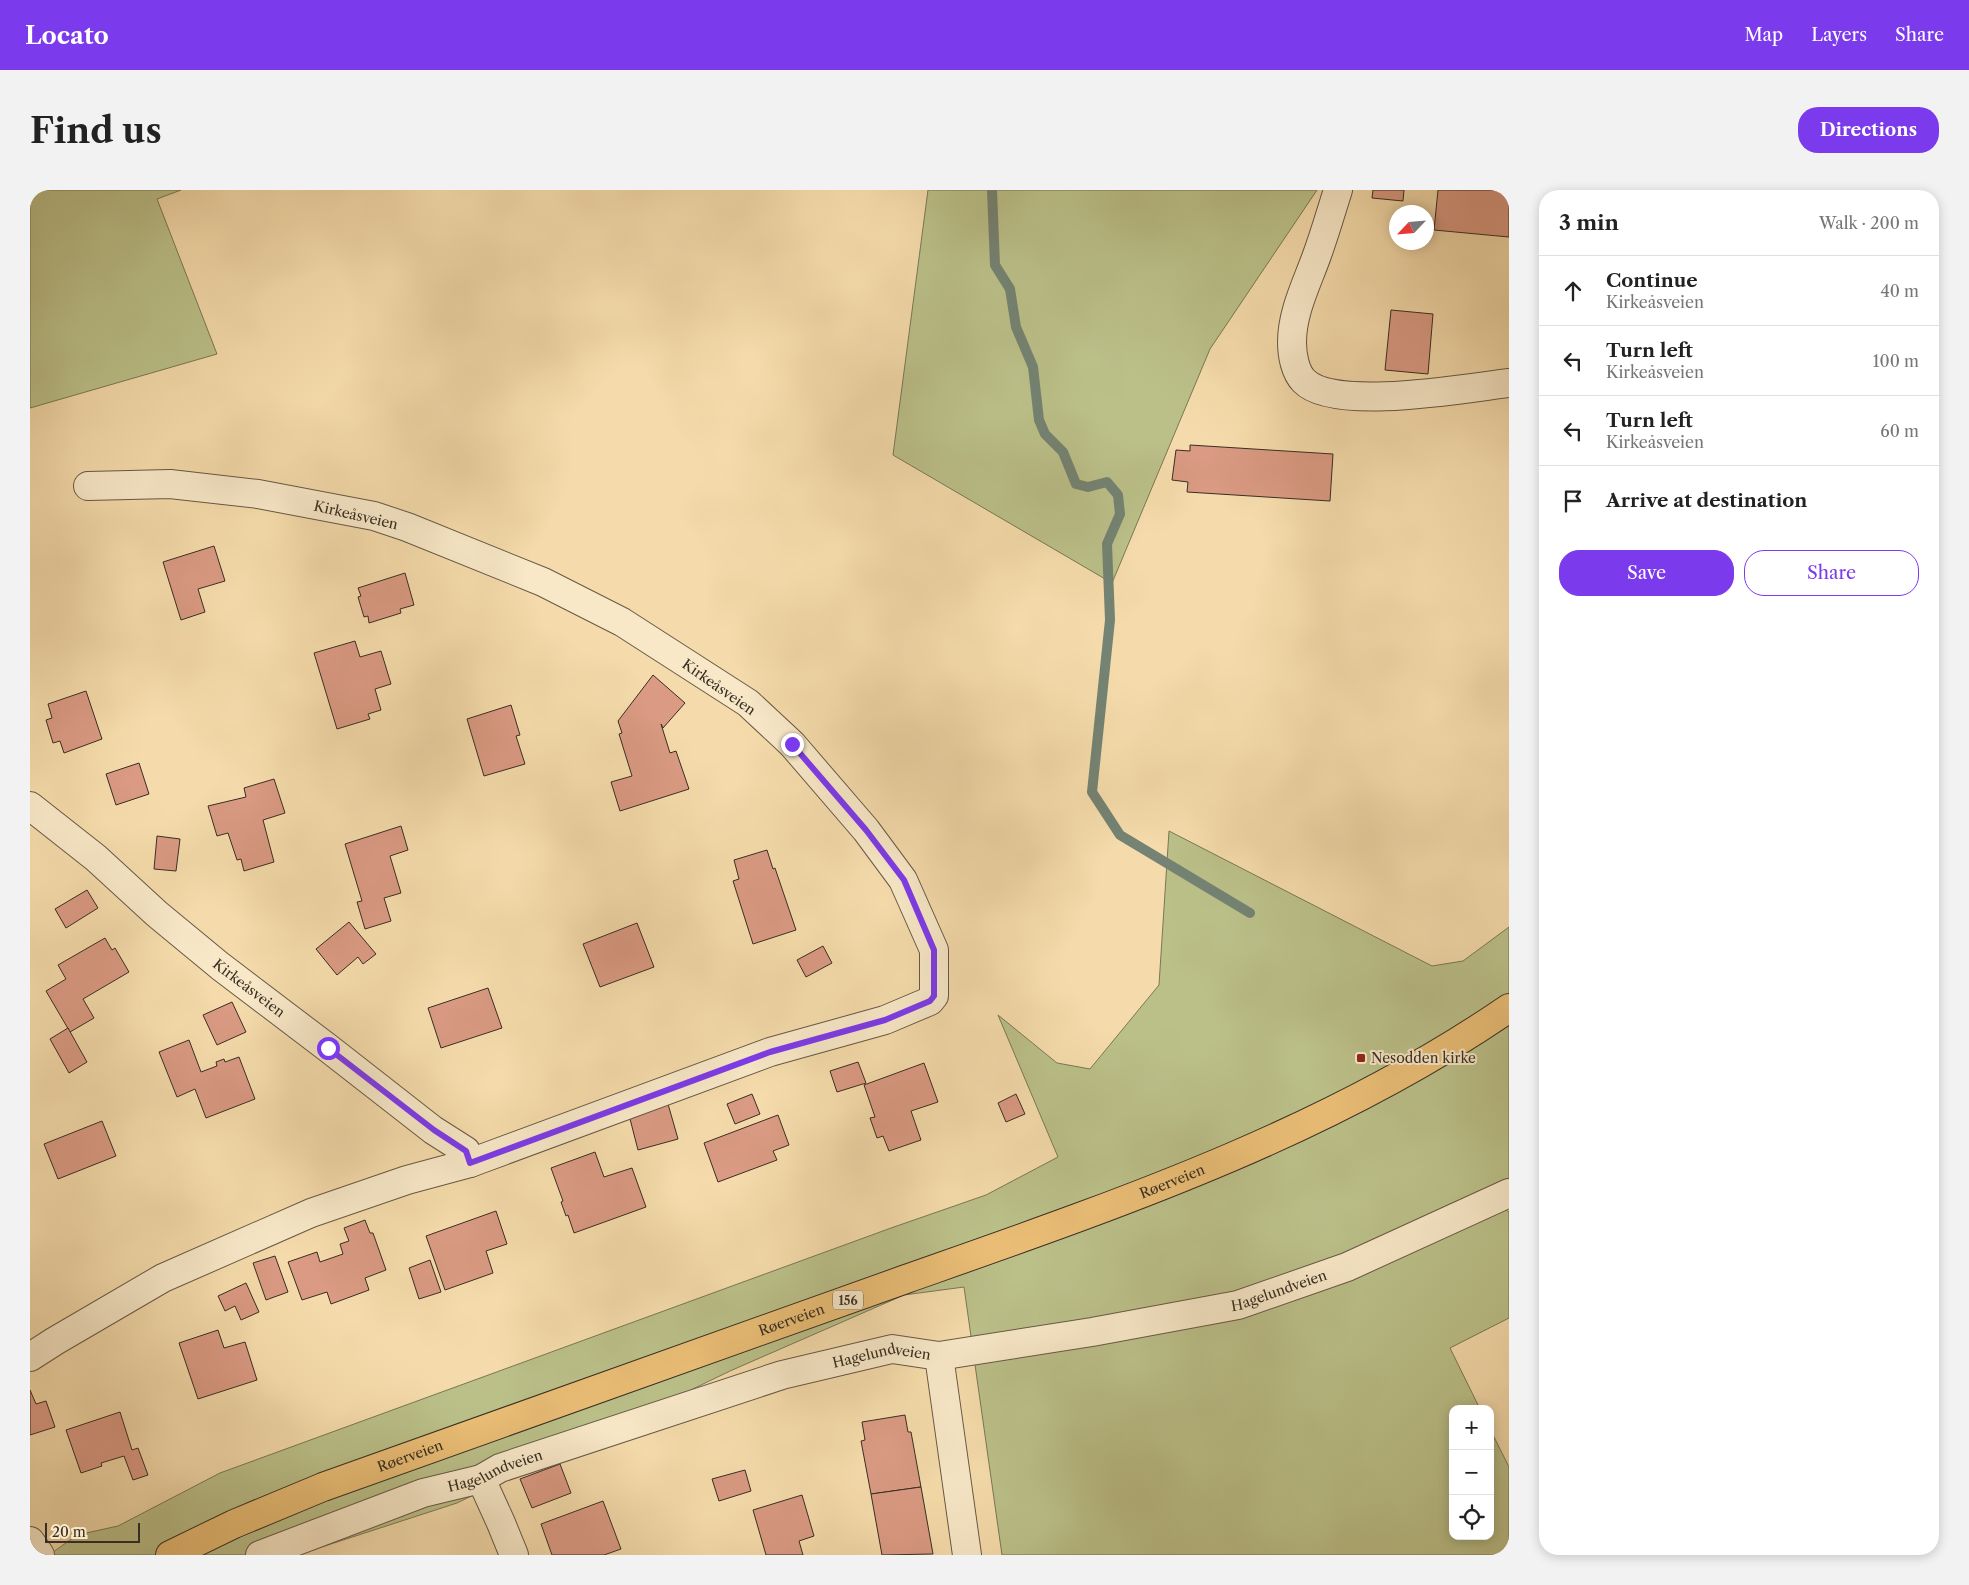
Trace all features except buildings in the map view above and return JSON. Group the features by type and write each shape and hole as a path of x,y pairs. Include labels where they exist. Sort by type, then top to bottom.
{"main road":[{"name":"Røerveien","path":"170,1555 276,1505 323,1487 1162,1186 1253,1148 1328,1112 1436,1054 1509,1008"}],"street":[{"path":"1338,190 1296,316 1292,341 1294,359 1303,381 1312,388 1345,396 1431,394 1509,383"},
{"name":"Kirkeåsveien","path":"30,1357 163,1278 311,1213 407,1180 470,1163 770,1052 885,1020 930,1001 934,996 934,950 904,880 866,830 792,744 748,703 622,622 544,582 407,527 374,516 258,494 170,484 88,486"},
{"name":"Kirkeåsveien","path":"30,806 96,858 157,914 220,966 434,1130 466,1151 470,1163"},
{"name":"Hagelundveien","path":"260,1555 423,1493 481,1479 500,1468 782,1375 892,1350 939,1356 1092,1332 1238,1305 1347,1267 1509,1193"},
{"path":"939,1356 967,1555"},
{"path":"481,1479 502,1523 514,1555"},
{"path":"30,1541 40,1555"}],"green space":[{"path":"30,190 181,190 157,199 217,354 30,408"},
{"path":"928,190 1317,190 1210,349 1112,583 893,455"},
{"path":"1169,831 1432,966 1463,961 1509,927 1509,1205 1503,1208 1509,1212 1509,1318 1450,1348 1478,1405 1449,1405 1449,1540 1494,1540 1494,1437 1509,1467 1509,1555 1002,1555 964,1287 904,1295 730,1371 457,1503 297,1555 49,1555 77,1535 118,1526 220,1473 986,1195 1058,1157 998,1015 1057,1063 1090,1069 1159,985"}],"waterway":[{"path":"992,190 995,265 1010,289 1016,327 1033,367 1039,420 1045,434 1063,452 1076,484 1088,487 1107,482 1118,495 1120,514 1107,544 1110,620 1092,792 1120,835 1250,913"}],"place":[{"name":"Nesodden kirke","path":"1361,1058"}],"route":[{"path":"328,1048 434,1130 466,1151 470,1163 770,1052 885,1020 930,1001 934,996 934,950 904,880 866,830 792,744"}]}
